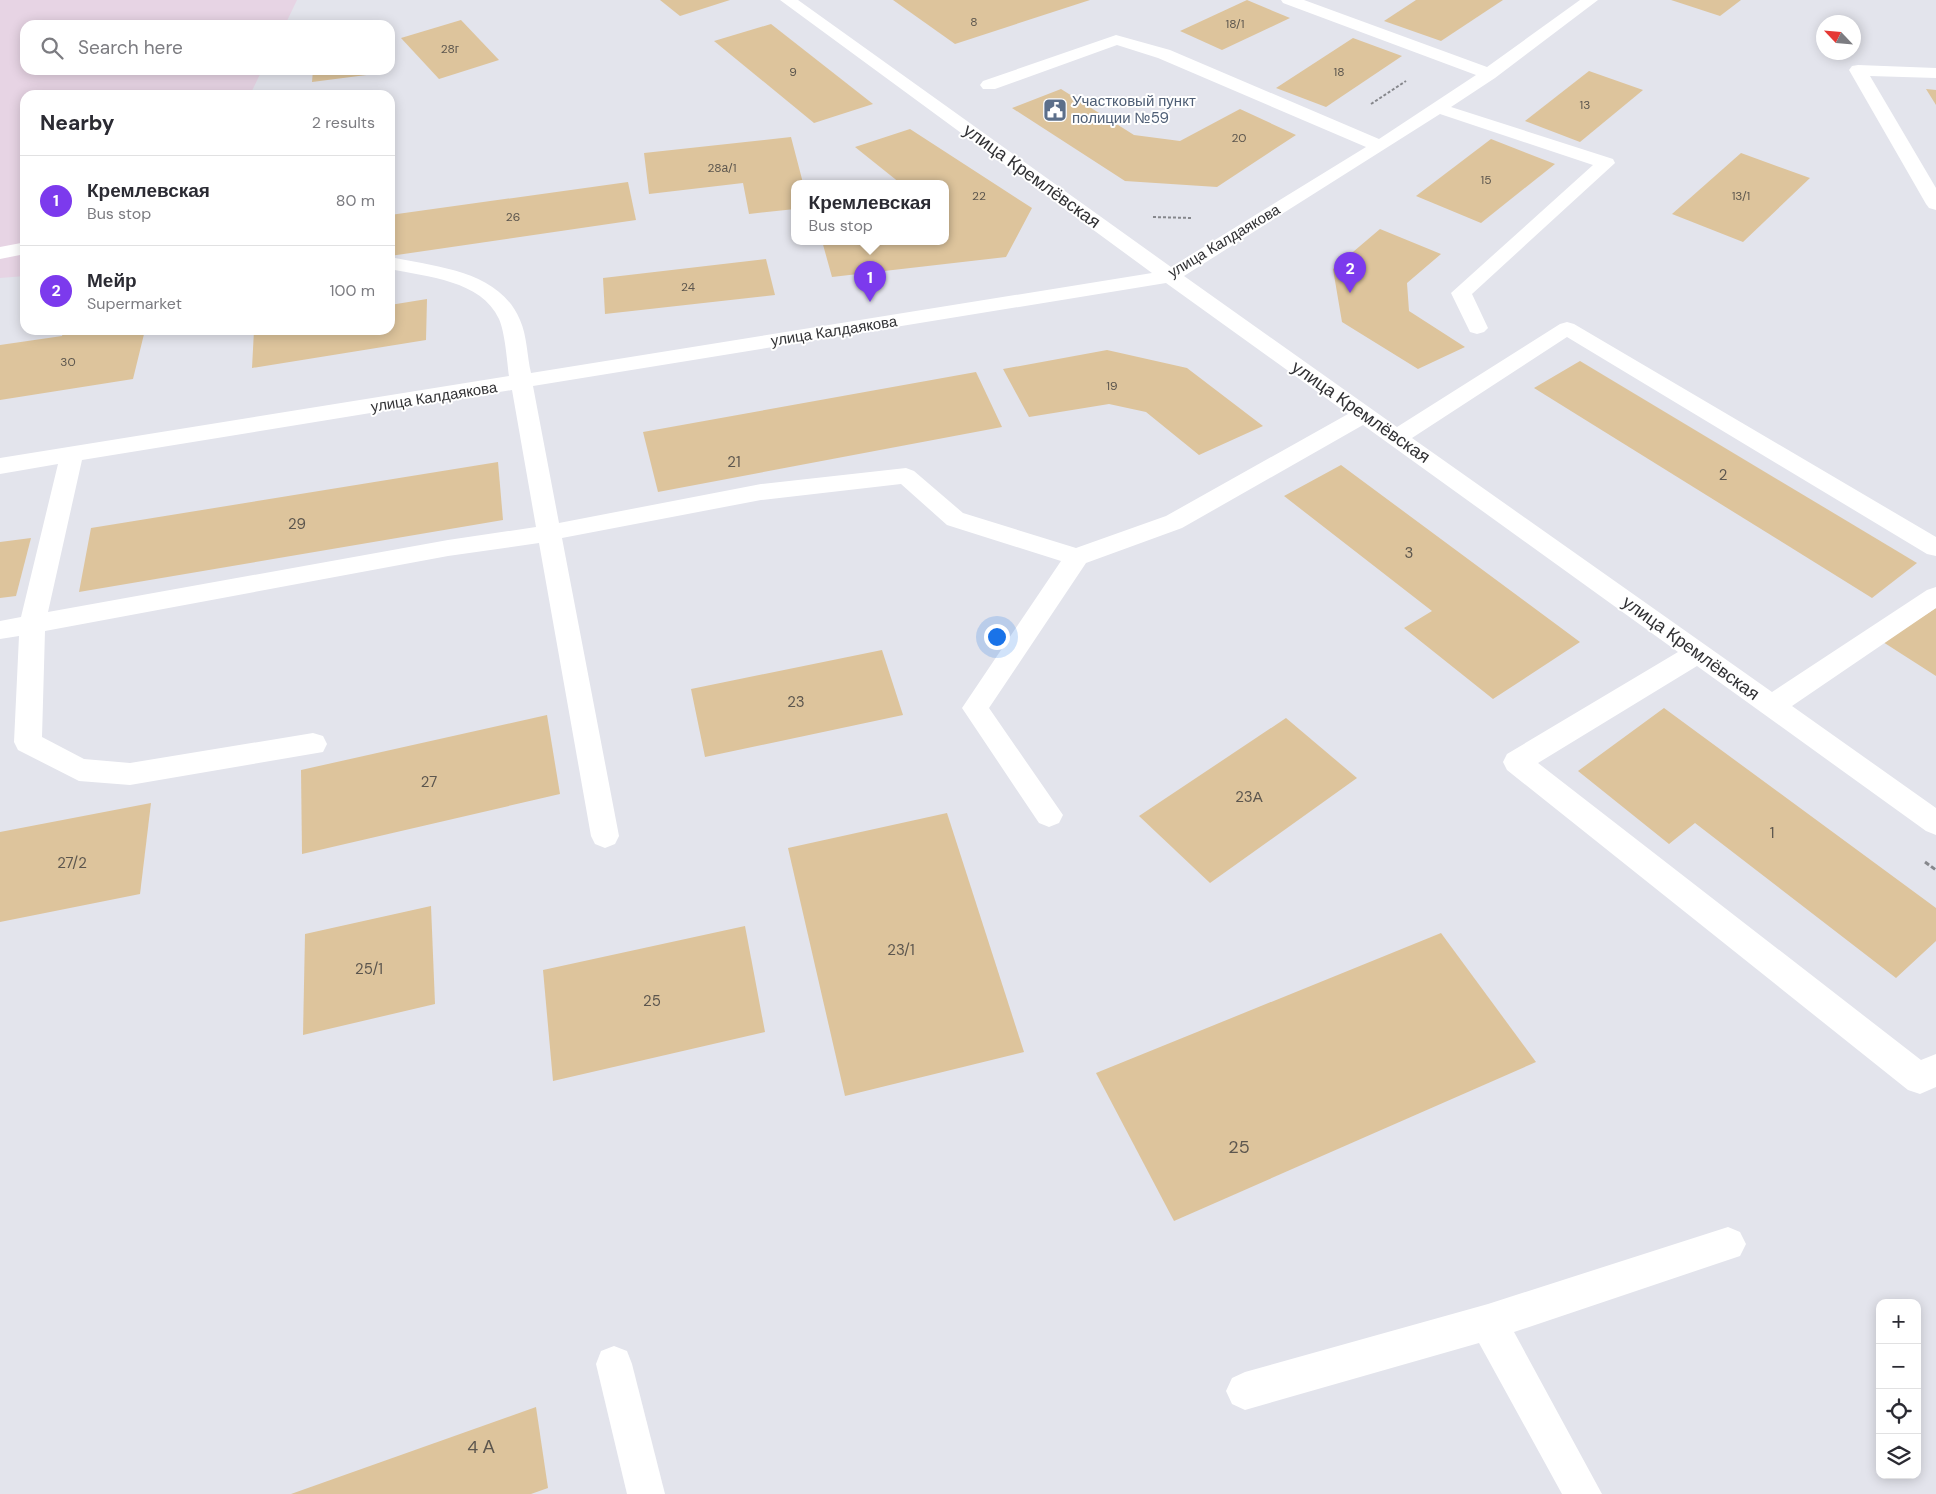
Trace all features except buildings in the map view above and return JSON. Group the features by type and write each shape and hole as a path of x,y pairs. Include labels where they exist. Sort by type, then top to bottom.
{"street":[{"name":"улица Кремлёвская","path":"788,0 1170,276 1936,823"},
{"path":"1289,0 1489,74"},
{"name":"улица Калдаякова","path":"0,466 521,383 1170,276 1438,108 1489,74 1590,0"},
{"path":"989,85 1116,40 1164,54 1380,146"},
{"path":"1936,73 1858,70 1936,204"},
{"path":"1438,108 1606,163 1461,293 1477,328"},
{"path":"0,253 20,250"},
{"path":"395,264 463,281 481,288 496,298 510,320 605,836"},
{"path":"1396,437 1567,328 1936,548"},
{"path":"1048,815 975,708 1077,557 1174,522 1365,414"},
{"path":"72,455 32,624 28,742 79,770 130,774 313,744"},
{"path":"0,630 448,548 548,533 761,492 906,476 955,519 1077,557"},
{"path":"1772,706 1936,596"},
{"path":"1698,653 1517,762 1920,1079 1936,1069"},
{"path":"1245,1391 1488,1322 1728,1244"},
{"path":"1488,1322 1583,1494"},
{"path":"614,1364 646,1494"}],"path":[{"path":"1920,858 1936,870"}],"shaded area":[{"path":"0,0 297,0 287,20 20,20 20,75 260,75 252,90 20,90 20,276 0,278"}],"place":[{"name":"Участковый пункт полиции №59","path":"1055,110"},
{"name":"Мейр","path":"1350,293"},
{"name":"Кремлевская","path":"870,302"}]}
